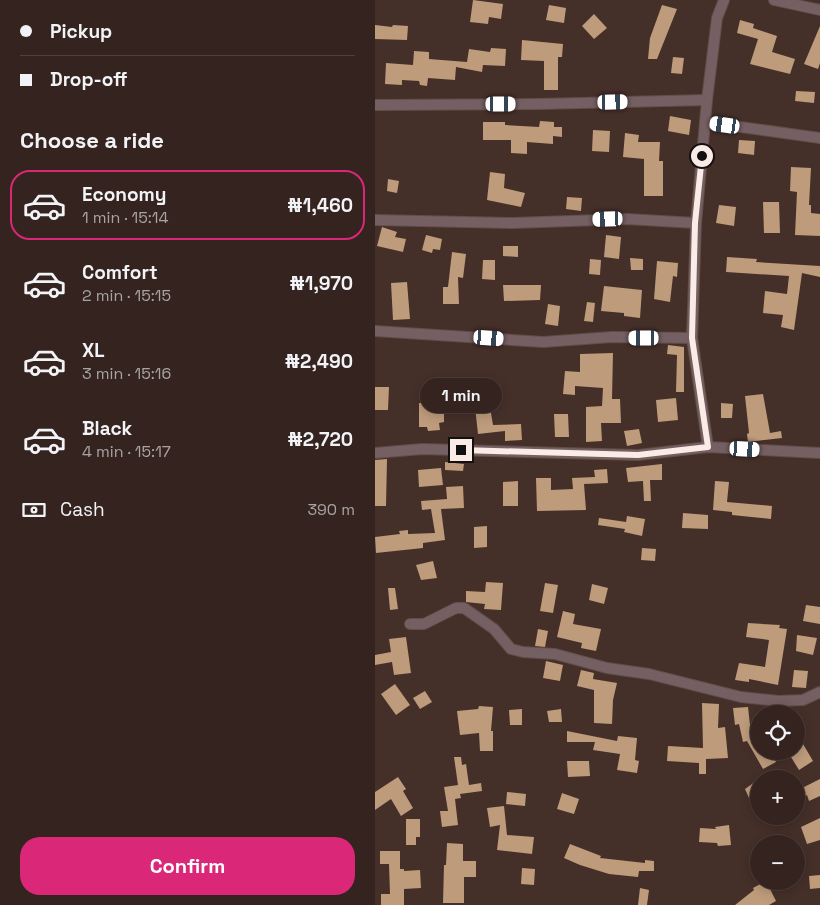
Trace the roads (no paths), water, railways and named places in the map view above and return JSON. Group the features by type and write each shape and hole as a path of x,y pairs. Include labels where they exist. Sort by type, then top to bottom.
{"street":[{"path":"708,447 692,338 695,223 717,18 724,0"},
{"path":"774,0 820,10"},
{"path":"375,105 707,100"},
{"path":"705,122 820,138"},
{"path":"375,220 513,223 627,219 695,223"},
{"path":"375,331 543,342 612,337 692,338"},
{"path":"375,453 422,449 638,455 708,447 820,453"},
{"path":"410,624 424,624 456,608 464,608 494,629 511,649 523,652 555,654 607,668 649,674 741,697 779,701 803,700 820,692"}]}
